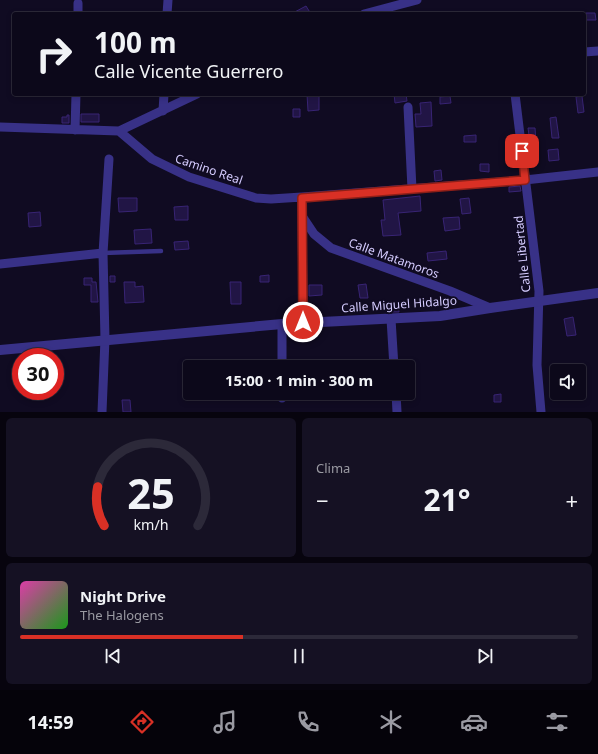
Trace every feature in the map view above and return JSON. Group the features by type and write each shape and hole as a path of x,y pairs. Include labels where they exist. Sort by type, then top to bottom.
{"street":[{"path":"168,0 168,12"},
{"path":"372,12 417,0"},
{"path":"78,3 78,12"},
{"path":"586,52 598,51"},
{"path":"75,130 76,96"},
{"path":"163,111 164,96"},
{"path":"0,127 119,131 193,96"},
{"name":"Calle Libertad","path":"515,96 539,291 537,365 541,412"},
{"path":"408,107 412,189"},
{"name":"Camino Real","path":"119,131 152,159 188,177 256,198 302,198 525,180 598,172"},
{"path":"102,412 105,339 103,253 109,158"},
{"path":"302,198 303,322"},
{"name":"Calle Matamoros","path":"302,216 314,234 332,248 450,291 490,308"},
{"path":"0,264 103,253"},
{"name":"Calle Miguel Hidalgo","path":"0,350 105,339 303,322 440,316 538,301 598,294"},
{"path":"391,319 394,360"},
{"path":"282,324 282,360"},
{"path":"396,400 397,412"}],"lane":[{"path":"103,253 161,251"}],"building":[{"path":"306,6 310,12 295,12"},
{"path":"586,13 595,13 596,20 586,20"},
{"path":"307,96 319,96 319,110 308,111"},
{"path":"394,96 406,96 407,101 395,103"},
{"path":"450,96 451,103 440,104 440,97"},
{"path":"582,96 584,112 578,113 576,97"},
{"path":"431,102 432,126 416,127 415,114 421,114 420,103"},
{"path":"293,109 300,109 300,117 293,117"},
{"path":"81,114 99,114 99,122 81,122"},
{"path":"67,115 69,115 69,123 62,123 62,117 67,117"},
{"path":"556,117 559,138 552,138 550,118"},
{"path":"528,128 535,128 536,142 530,143"},
{"path":"476,135 476,142 464,142 464,136"},
{"path":"558,149 559,160 549,161 548,150"},
{"path":"480,164 489,164 489,172 480,171"},
{"path":"441,170 442,180 435,181 434,171"},
{"path":"520,186 521,191 509,192 509,187"},
{"path":"420,196 421,211 398,213 401,235 383,236 381,220 385,220 383,200"},
{"path":"118,198 137,198 137,211 119,212"},
{"path":"469,198 471,213 462,214 460,199"},
{"path":"188,206 188,220 175,220 174,207"},
{"path":"40,212 41,226 29,227 28,213"},
{"path":"459,217 460,229 445,231 443,218"},
{"path":"151,229 152,243 135,244 134,230"},
{"path":"188,241 189,249 175,250 174,242"},
{"path":"446,251 447,259 428,261 427,253"},
{"path":"269,275 269,282 260,282 260,276"},
{"path":"110,276 115,276 115,282 110,282"},
{"path":"84,278 92,278 92,282 96,282 98,302 91,302 91,285 84,285"},
{"path":"124,282 135,282 135,287 143,286 144,302 125,303"},
{"path":"230,282 241,282 241,304 231,304"},
{"path":"366,284 368,298 360,298 358,285"},
{"path":"309,285 322,285 322,295 309,296"},
{"path":"398,302 399,312 389,312 388,303"},
{"path":"573,317 576,335 567,336 564,319"},
{"path":"501,394 501,402 494,402 494,395"},
{"path":"122,400 130,400 131,412 123,412"}],"route":[{"path":"303,322 302,198 525,180 522,151"}]}
